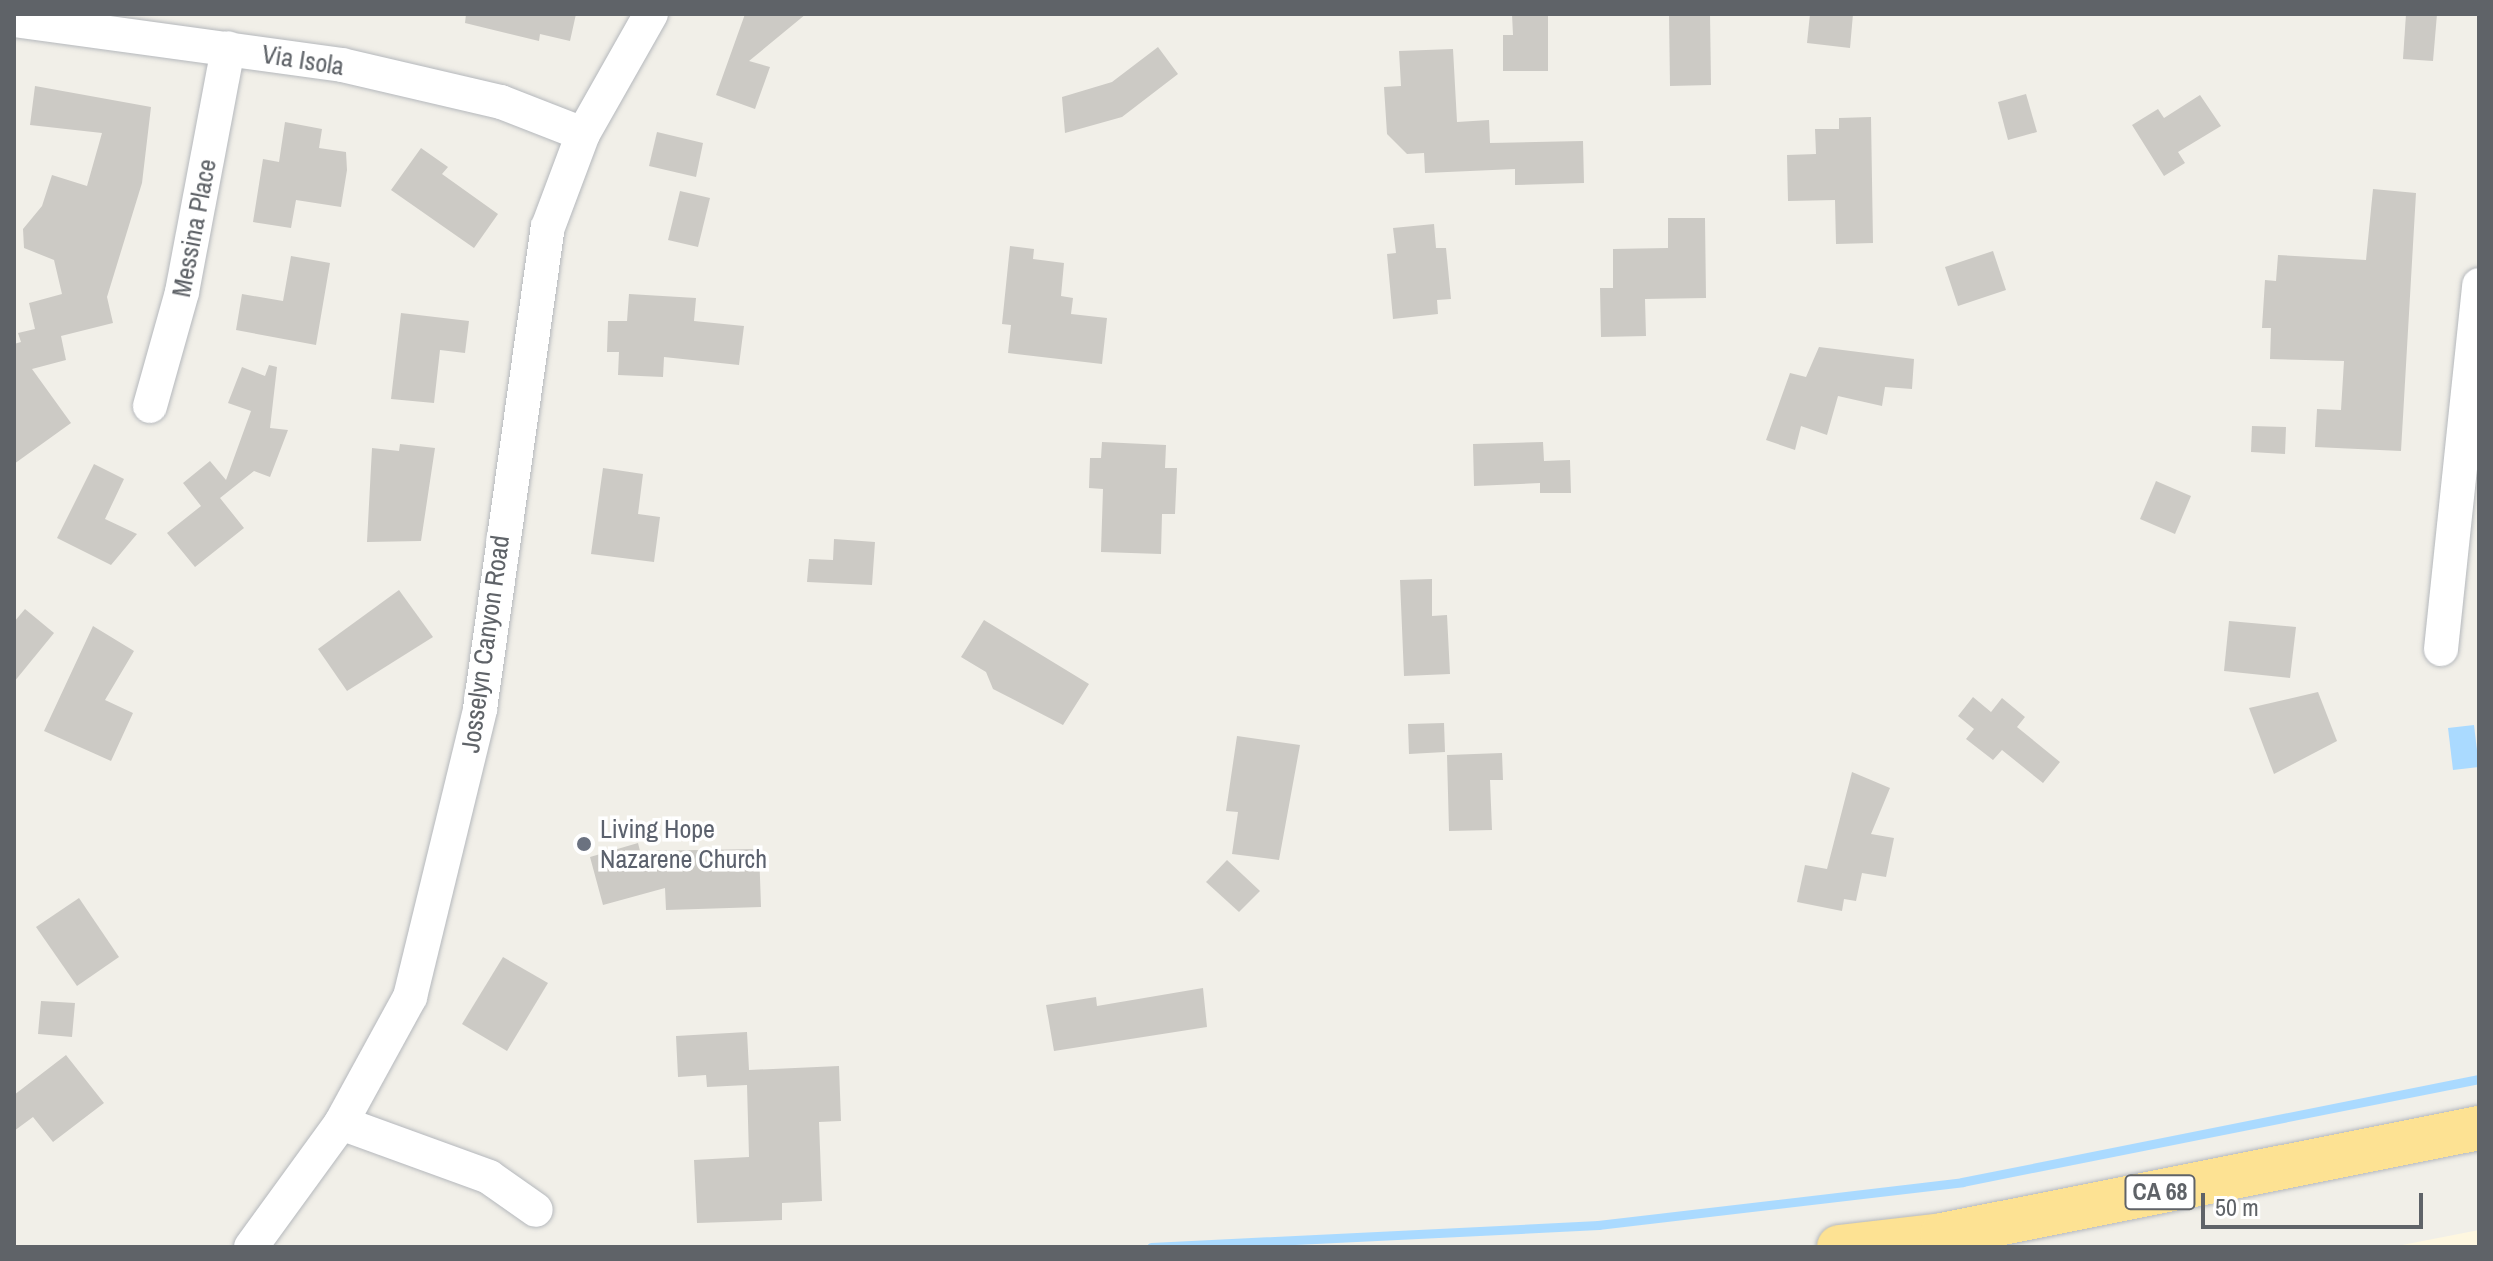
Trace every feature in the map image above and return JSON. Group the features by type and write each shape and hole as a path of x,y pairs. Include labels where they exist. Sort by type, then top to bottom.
{"highway":[{"name":"CA 68","path":"1839,1247 1957,1232 2479,1128"}],"street":[{"name":"Josselyn Canyon Road","path":"251,1247 341,1123 398,1028 443,874 480,709 538,271 562,182 583,134 651,14"},
{"name":"Via Isola","path":"14,20 228,48 501,102 583,134"},
{"name":"Messina Place","path":"150,406 182,292 228,48"},
{"path":"2441,649 2479,285"},
{"path":"341,1123 489,1177 536,1210"}],"shaded area":[{"path":"2479,1230 2479,1247 2392,1247"}],"water":[{"path":"2474,725 2479,767 2453,770 2448,728"}],"building":[{"path":"466,14 576,14 570,41 540,34 539,41 465,23"},
{"path":"745,14 806,14 749,61 770,67 755,109 716,95"},
{"path":"1512,14 1548,14 1548,71 1503,71 1503,35 1513,35"},
{"path":"1669,14 1710,14 1711,85 1670,86"},
{"path":"1810,14 1853,14 1850,48 1807,43"},
{"path":"2406,14 2437,14 2433,61 2403,59"},
{"path":"1158,47 1178,74 1122,117 1065,133 1062,97 1112,82"},
{"path":"1453,49 1457,122 1489,120 1490,143 1583,141 1584,183 1515,185 1515,169 1425,173 1424,153 1407,154 1387,134 1384,87 1401,86 1399,51"},
{"path":"35,86 151,107 142,183 107,297 113,323 61,336 66,360 32,369 71,423 14,464 14,344 21,342 18,333 35,329 29,303 62,294 54,260 24,248 23,229 42,206 52,175 87,186 102,133 30,125"},
{"path":"2026,94 2037,132 2008,140 1998,102"},
{"path":"2200,95 2221,126 2178,152 2185,163 2164,176 2132,125 2158,109 2164,118"},
{"path":"1871,117 1873,243 1836,244 1835,200 1788,201 1787,155 1816,154 1815,129 1839,129 1839,118"},
{"path":"285,122 322,129 319,148 346,152 347,170 341,207 296,200 291,228 253,222 263,159 279,162"},
{"path":"657,132 703,143 696,177 649,166"},
{"path":"421,148 448,167 442,174 498,214 474,248 391,190"},
{"path":"2373,189 2416,193 2401,451 2315,447 2317,409 2341,410 2344,361 2270,359 2271,328 2262,328 2265,280 2276,281 2278,255 2366,260"},
{"path":"680,191 710,198 698,247 668,240"},
{"path":"1668,218 1705,218 1706,298 1645,299 1646,336 1601,337 1600,288 1613,288 1613,249 1668,248"},
{"path":"1434,224 1436,248 1446,248 1451,299 1437,300 1438,314 1393,319 1387,254 1396,253 1393,228"},
{"path":"1010,246 1034,249 1033,259 1064,263 1061,296 1073,298 1071,314 1107,318 1102,364 1008,353 1011,325 1002,324"},
{"path":"1993,251 2006,290 1958,306 1945,267"},
{"path":"291,256 330,263 316,345 236,330 242,294 283,301"},
{"path":"629,294 696,298 694,321 744,326 739,365 664,357 663,377 618,375 619,352 607,352 608,321 627,321"},
{"path":"401,313 469,321 465,353 440,350 434,403 391,399"},
{"path":"1819,347 1914,359 1912,389 1885,387 1882,406 1838,396 1827,435 1801,426 1795,450 1766,440 1790,373 1806,377"},
{"path":"269,365 277,367 270,428 288,430 270,477 254,471 220,498 244,528 195,567 167,533 201,506 183,483 210,461 226,480 251,411 228,403 242,367 265,376"},
{"path":"2252,426 2286,427 2285,454 2251,452"},
{"path":"1102,442 1166,445 1165,468 1177,468 1175,514 1162,514 1161,554 1101,552 1103,489 1089,488 1090,458 1101,458"},
{"path":"1543,442 1544,461 1570,460 1571,493 1540,493 1540,483 1474,486 1473,444"},
{"path":"400,444 435,448 421,541 367,542 372,448 399,451"},
{"path":"94,464 124,479 105,519 137,534 111,565 57,538"},
{"path":"603,468 643,474 638,514 660,517 654,562 591,554"},
{"path":"2156,481 2191,496 2175,534 2140,519"},
{"path":"834,539 875,542 872,585 807,582 809,559 833,560"},
{"path":"1432,579 1432,616 1447,615 1450,674 1404,676 1400,580"},
{"path":"399,590 433,637 347,691 318,649"},
{"path":"25,609 54,633 14,682 14,622"},
{"path":"984,620 1089,684 1063,725 993,689 986,672 961,657"},
{"path":"2229,621 2296,627 2290,678 2224,671"},
{"path":"93,626 134,651 105,700 133,713 111,761 44,731"},
{"path":"2318,692 2337,741 2274,774 2249,708"},
{"path":"1973,697 1991,712 2002,698 2025,717 2017,727 2060,762 2043,783 2002,750 1993,760 1966,739 1974,729 1958,716"},
{"path":"1444,723 1445,752 1409,754 1408,724"},
{"path":"1237,736 1300,745 1279,860 1232,854 1238,812 1226,811"},
{"path":"1502,753 1503,780 1490,780 1492,830 1449,831 1447,755"},
{"path":"1852,772 1890,788 1871,834 1894,838 1886,877 1862,873 1856,901 1844,899 1842,911 1797,902 1805,865 1827,869"},
{"path":"638,843 640,851 759,849 761,907 666,910 665,888 603,905 590,857"},
{"path":"1227,860 1260,891 1239,912 1206,882"},
{"path":"79,898 119,957 77,986 36,927"},
{"path":"503,957 548,983 507,1051 462,1024"},
{"path":"1203,988 1207,1027 1054,1051 1046,1005 1096,997 1097,1006"},
{"path":"41,1001 75,1003 72,1037 38,1034"},
{"path":"747,1032 749,1070 839,1066 841,1121 819,1122 822,1201 782,1203 782,1220 697,1223 694,1160 749,1157 747,1085 707,1087 706,1075 678,1077 676,1036"},
{"path":"66,1055 104,1103 53,1142 33,1117 14,1131 14,1095"}],"waterway":[{"path":"1151,1247 1598,1225 1962,1182 2479,1079"}],"place":[{"name":"Living Hope Nazarene Church","path":"584,844"}]}
